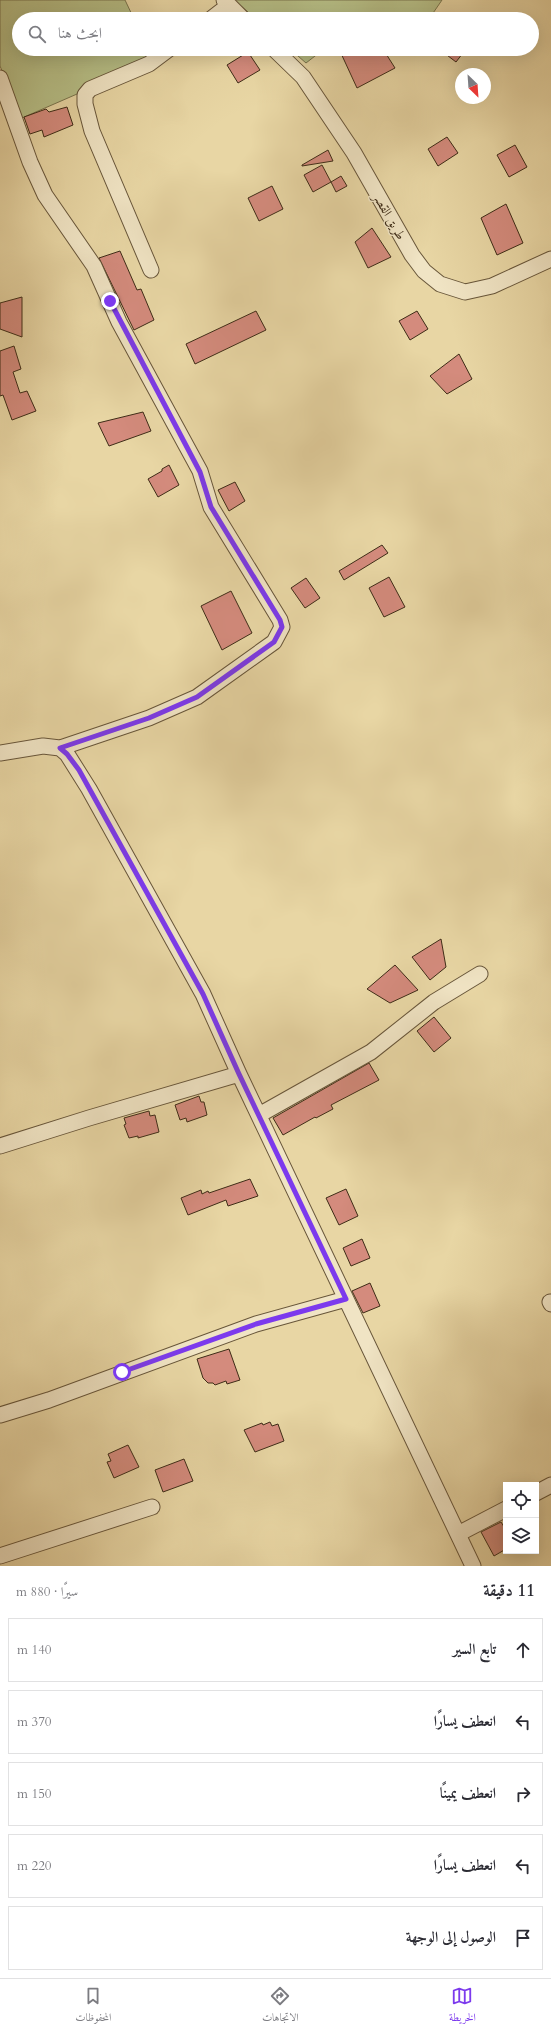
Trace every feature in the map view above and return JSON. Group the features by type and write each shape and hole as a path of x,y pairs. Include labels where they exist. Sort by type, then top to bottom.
{"street":[{"path":"217,12 226,2 235,12"},
{"path":"151,270 92,131 85,104 85,95 90,89 149,64 160,56"},
{"name":"طريق القصر","path":"281,56 303,78 354,153 412,255 424,271 440,284 465,292 492,286 551,259"},
{"path":"0,78 30,162 45,195 94,266 123,328 200,472 211,507 257,580 280,620 282,627 274,642 197,697 149,718 60,748 43,746 0,753"},
{"path":"60,748 67,754 79,770 203,994 239,1074 458,1534 468,1565"},
{"path":"259,1115 371,1052 434,1002 480,974"},
{"path":"0,1146 239,1074"},
{"path":"0,1415 49,1400 256,1324 346,1299"},
{"path":"539,1491 551,1485"},
{"path":"0,1556 88,1529 152,1507"},
{"path":"458,1534 503,1511"}],"green space":[{"path":"0,0 125,0 131,12 12,12 12,56 153,56 155,60 22,118 0,66"},
{"path":"234,0 442,0 434,12 248,12"},
{"path":"298,56 315,56 306,63"}],"building":[{"path":"242,56 251,56 260,70 238,83 227,65"},
{"path":"342,56 387,56 395,68 357,88"},
{"path":"448,56 461,56 456,62"},
{"path":"67,107 73,125 44,137 42,130 30,134 24,117 46,109 49,112"},
{"path":"447,137 458,153 438,166 428,149"},
{"path":"515,145 527,167 509,177 497,155"},
{"path":"328,150 333,161 302,166 302,165"},
{"path":"322,165 331,182 313,192 304,175"},
{"path":"341,176 347,186 336,192 331,182"},
{"path":"272,186 283,209 259,221 248,198"},
{"path":"506,204 523,243 497,255 481,218"},
{"path":"372,228 391,257 368,268 355,242"},
{"path":"120,251 137,290 141,289 154,320 134,330 99,258"},
{"path":"22,297 22,337 0,329 0,303"},
{"path":"256,311 266,330 195,364 186,344"},
{"path":"417,311 428,329 410,340 399,321"},
{"path":"14,346 21,369 13,372 20,393 27,391 36,411 12,420 3,395 0,396 0,351"},
{"path":"459,354 472,379 447,394 430,376"},
{"path":"143,412 151,431 109,446 98,423"},
{"path":"169,465 179,485 158,497 148,479"},
{"path":"235,482 245,501 229,511 218,490"},
{"path":"382,545 388,553 344,580 339,571"},
{"path":"389,577 405,607 384,617 369,588"},
{"path":"306,578 320,598 305,608 291,588"},
{"path":"231,591 252,633 222,650 201,606"},
{"path":"441,939 446,967 430,980 412,957"},
{"path":"395,965 418,990 390,1003 367,989"},
{"path":"434,1017 451,1038 434,1052 417,1031"},
{"path":"369,1063 379,1080 331,1105 333,1109 316,1118 315,1117 283,1135 273,1118"},
{"path":"199,1096 201,1102 204,1102 207,1115 187,1122 186,1118 180,1120 175,1105"},
{"path":"149,1111 150,1116 155,1115 159,1132 138,1138 138,1136 129,1138 124,1125 126,1124 124,1118"},
{"path":"250,1179 258,1196 228,1206 226,1200 188,1215 181,1198 201,1190 202,1194 208,1191 209,1193"},
{"path":"346,1189 358,1216 339,1225 326,1198"},
{"path":"362,1239 370,1258 351,1266 343,1248"},
{"path":"370,1283 380,1306 363,1313 352,1291"},
{"path":"229,1349 240,1380 227,1384 226,1381 215,1385 213,1383 208,1383 203,1378 197,1359"},
{"path":"270,1422 272,1426 278,1424 284,1441 255,1452 244,1430 262,1423 263,1425"},
{"path":"128,1445 139,1467 114,1478 107,1462 111,1461 108,1454"},
{"path":"184,1459 193,1481 163,1492 155,1470"},
{"path":"501,1522 503,1525 503,1551 494,1556 481,1532"}],"route":[{"path":"110,301 164,407 200,472 211,507 234,546 254,574 280,620 282,627 274,642 197,697 149,718 60,748 67,754 79,770 203,994 239,1074 297,1193 346,1299 256,1324 122,1372"}]}
